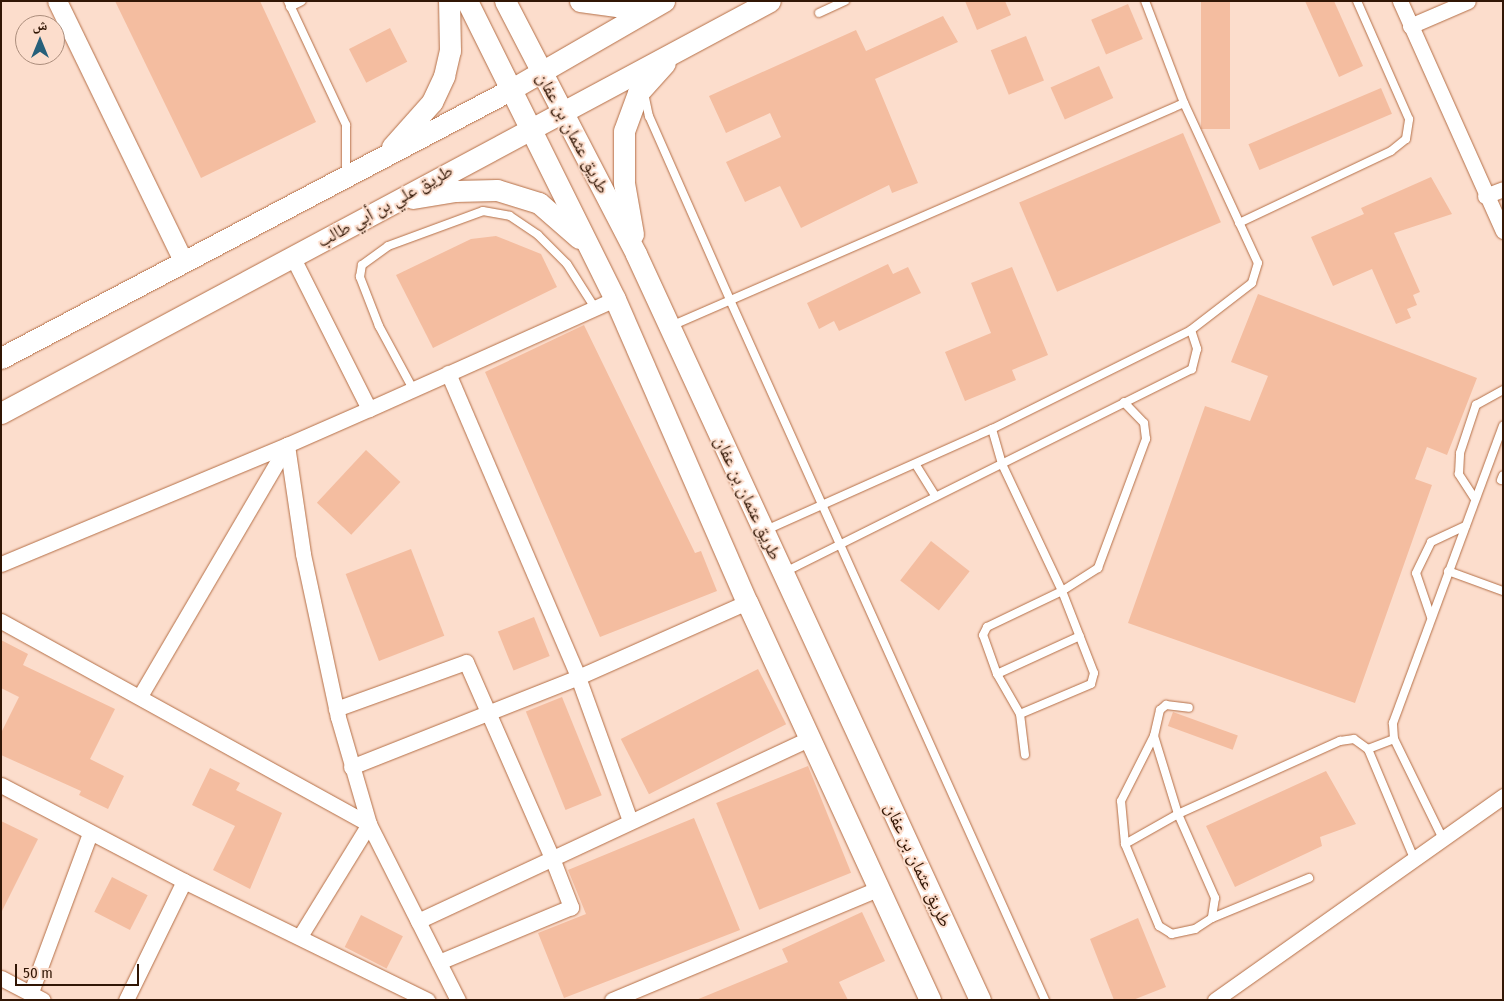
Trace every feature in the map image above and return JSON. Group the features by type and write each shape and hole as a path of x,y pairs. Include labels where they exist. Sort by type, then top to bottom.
{"main road":[{"path":"377,161 432,102 450,52 449,1"},
{"name":"طريق عثمان بن عفان","path":"467,1 615,299 747,602 930,1000"},
{"name":"طريق عثمان بن عفان","path":"505,1 636,254 980,1000"},
{"path":"580,1 630,8 662,1"},
{"path":"1,358 510,90 662,1"},
{"name":"طريق علي بن أبي طالب","path":"1,412 293,258 368,214 770,1"},
{"path":"636,254 624,183 624,131 643,86 667,61 698,38"},
{"path":"368,214 424,194 497,190 539,203 592,251"}],"street":[{"path":"57,1 183,262"},
{"path":"1400,1 1485,196 1503,232"},
{"path":"1410,26 1468,1"},
{"path":"1485,196 1503,189"},
{"path":"293,258 369,409"},
{"path":"1,564 287,445 615,299"},
{"path":"448,373 578,677 630,821"},
{"path":"140,696 287,445"},
{"path":"287,445 304,554 336,709 351,767 369,824 458,1000"},
{"path":"351,767 578,677 747,602"},
{"path":"1,621 369,824"},
{"path":"336,709 466,662 552,858 570,907 439,962"},
{"path":"418,921 810,738"},
{"path":"1,785 184,881 300,936 427,1000"},
{"path":"1215,1000 1415,862 1503,796"},
{"path":"300,936 369,824"},
{"path":"1,978 37,996 90,833"},
{"path":"126,1000 184,881"},
{"path":"612,1000 878,889"}],"lane":[{"path":"302,1 289,4 346,125 346,178"},
{"path":"819,13 845,1"},
{"path":"764,531 824,507 916,465 1191,330 1256,276 1258,263 1184,103 1145,1"},
{"path":"1239,223 1391,151 1406,139 1409,119 1357,1"},
{"path":"643,86 649,116 839,543 895,659 1045,1000"},
{"path":"670,327 1184,103"},
{"path":"413,389 379,326 360,276 362,265 388,246 482,211 510,216 538,235 567,264 595,308"},
{"path":"783,573 839,543 1192,369 1196,349 1191,330"},
{"path":"1475,499 1459,474 1460,453 1476,405 1503,390"},
{"path":"1025,755 1020,714 997,674 984,641 987,627 1062,591 1098,568 1146,439 1144,423 1124,402"},
{"path":"1443,840 1394,739 1393,723 1503,426"},
{"path":"992,429 1002,464 1062,591 1094,673 1091,684 1020,714"},
{"path":"916,465 935,496"},
{"path":"1431,617 1416,573 1431,542 1465,526"},
{"path":"1448,571 1503,591"},
{"path":"997,674 1080,636"},
{"path":"1189,708 1166,705 1160,710 1154,736 1121,801 1124,844 1159,926 1172,934 1195,929 1212,918 1309,878"},
{"path":"1154,736 1178,814 1215,898 1212,918"},
{"path":"1124,844 1178,814 1340,742 1354,739 1368,749 1415,862"},
{"path":"1368,749 1394,739"}],"building":[{"path":"115,1 260,1 316,122 201,178"},
{"path":"965,1 1005,1 1011,15 977,30"},
{"path":"1201,1 1230,1 1230,129 1201,129"},
{"path":"1305,1 1334,1 1363,66 1339,77"},
{"path":"1128,4 1143,39 1106,55 1091,20"},
{"path":"943,16 958,42 875,79 918,183 892,193 889,185 801,228 780,186 745,202 726,162 781,137 770,113 726,133 709,96 856,30 866,51"},
{"path":"390,28 407,62 366,83 349,49"},
{"path":"1026,36 1044,81 1009,95 991,50"},
{"path":"1099,66 1113,98 1065,120 1051,88"},
{"path":"1381,88 1392,114 1259,170 1248,144"},
{"path":"1183,133 1221,222 1057,292 1019,203"},
{"path":"1431,177 1452,214 1394,233 1420,292 1413,295 1417,305 1407,309 1411,318 1396,324 1372,269 1333,286 1311,237 1364,214 1361,208"},
{"path":"496,236 541,254 557,287 433,348 396,275 471,239"},
{"path":"888,264 893,274 908,267 921,293 839,331 834,321 819,329 807,303"},
{"path":"1012,267 1048,355 1012,370 1016,380 965,401 945,352 991,333 971,283"},
{"path":"1258,294 1477,378 1447,455 1427,447 1415,479 1432,485 1355,703 1128,623 1205,406 1250,421 1268,376 1231,362"},
{"path":"584,325 695,553 701,551 717,591 600,637 485,372"},
{"path":"366,450 400,482 351,535 317,503"},
{"path":"931,541 970,571 939,611 900,580"},
{"path":"411,549 444,636 379,661 346,574"},
{"path":"534,617 550,656 514,671 498,632"},
{"path":"1,640 28,654 23,665 115,709 90,759 124,776 108,809 79,795 81,791 1,755 1,733 19,697 1,688"},
{"path":"758,669 786,724 649,794 621,739"},
{"path":"562,697 602,795 566,810 526,712"},
{"path":"1173,712 1238,736 1233,750 1168,726"},
{"path":"808,766 851,873 759,910 716,803"},
{"path":"210,768 240,783 236,790 282,813 250,889 213,870 235,826 192,805"},
{"path":"1326,771 1356,824 1320,837 1322,846 1235,887 1206,826"},
{"path":"694,818 740,930 564,998 538,933 586,914 568,870"},
{"path":"1,821 38,839 1,913"},
{"path":"112,877 148,895 130,930 94,912"},
{"path":"862,912 885,961 839,982 848,1000 696,1000 788,962 782,949"},
{"path":"361,915 403,936 387,968 345,947"},
{"path":"1138,918 1166,987 1133,1000 1114,1000 1090,939"}]}
